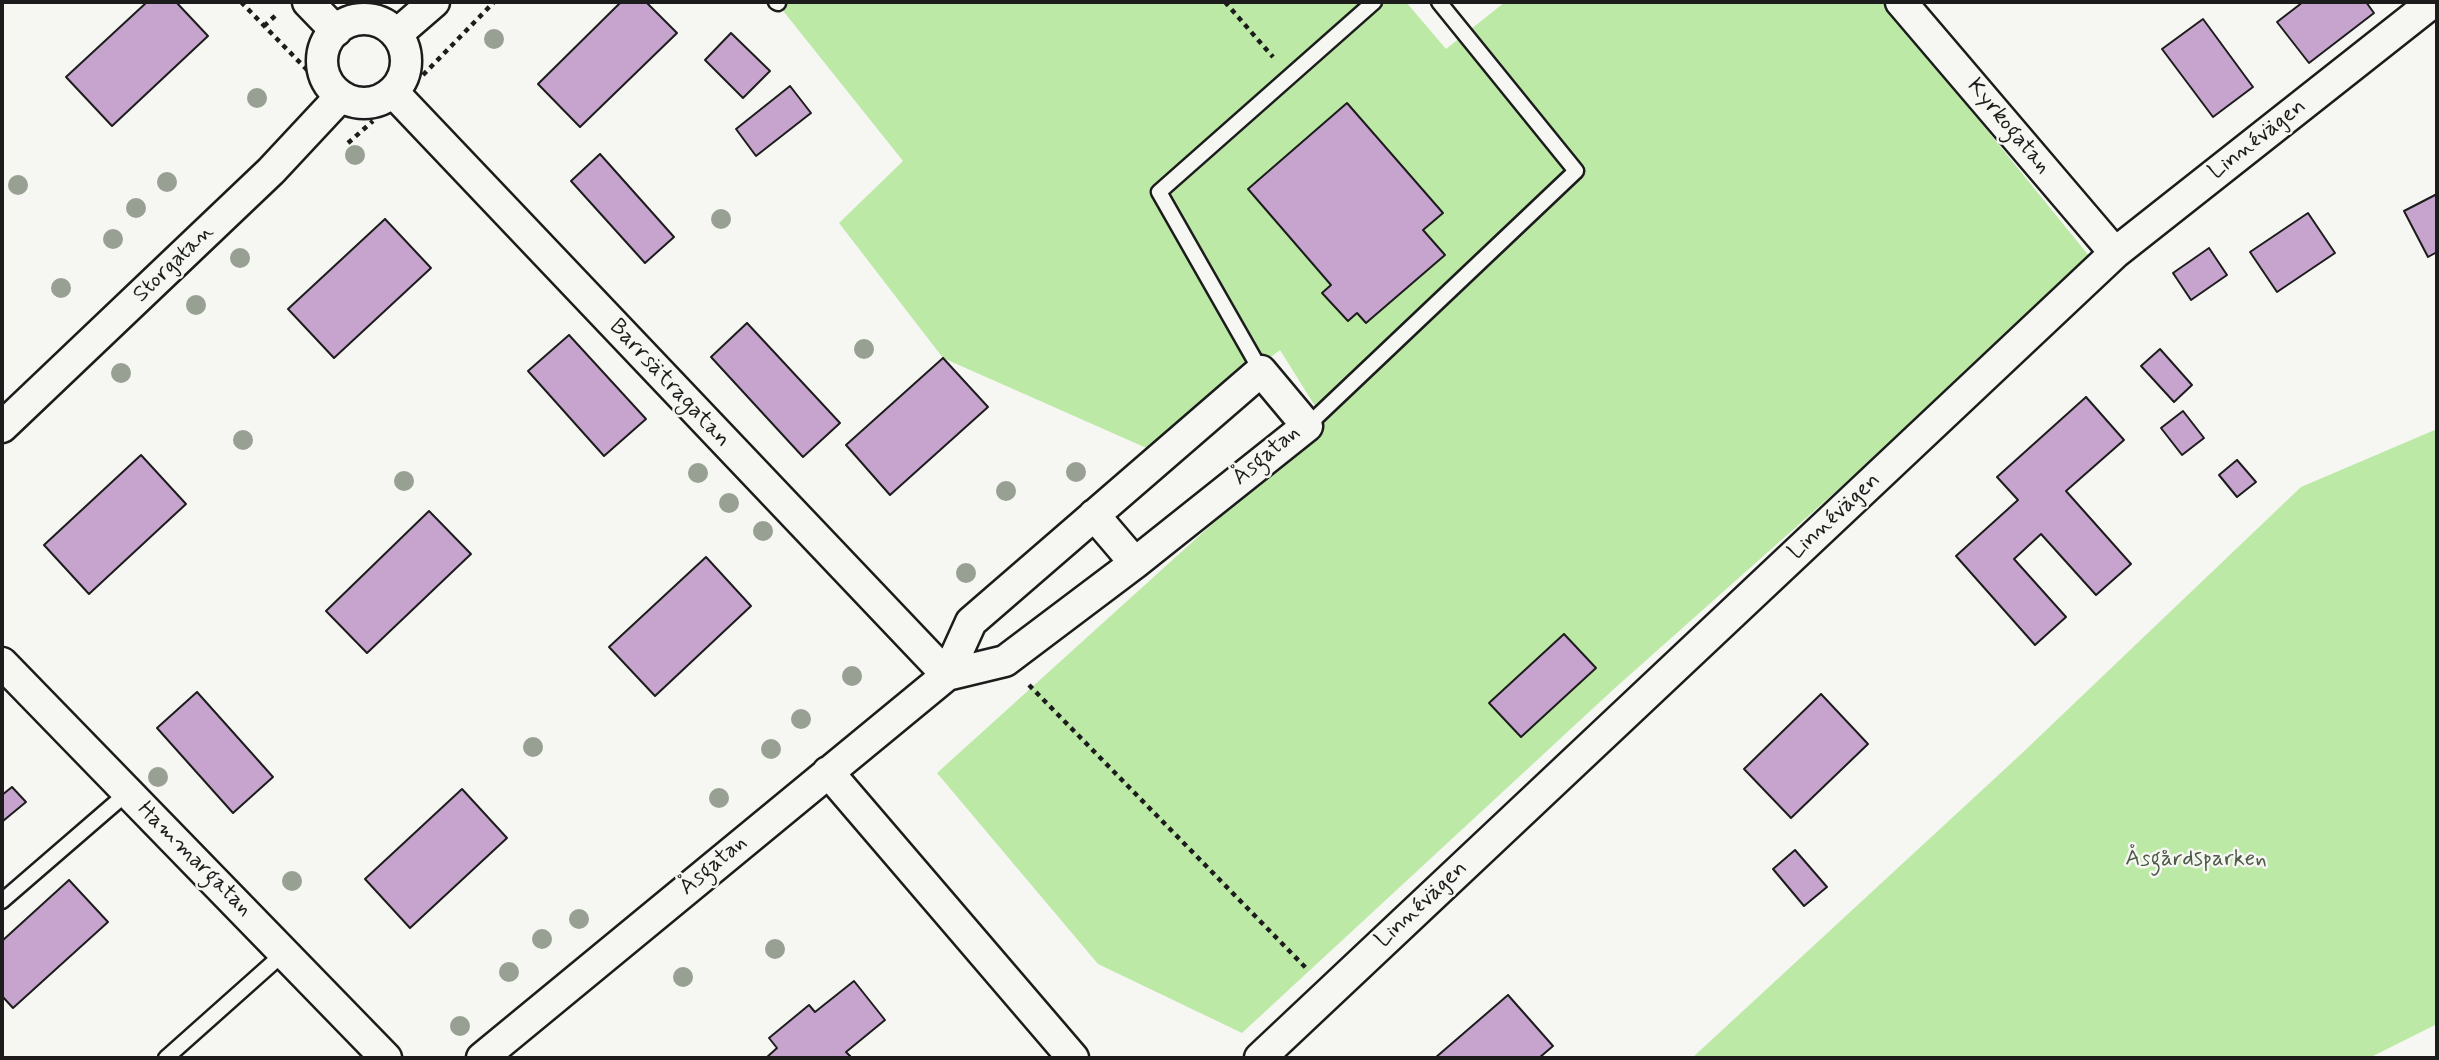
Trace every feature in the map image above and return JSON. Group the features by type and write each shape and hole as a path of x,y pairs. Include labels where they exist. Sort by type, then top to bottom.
{"street":[{"path":"308,2 336,31"},
{"path":"397,34 435,2"},
{"name":"Kyrkogatan","path":"1901,2 2115,253"},
{"name":"Linnévägen","path":"1260,1058 2115,253 2432,2"},
{"path":"360,19 374,20 397,34 407,58 406,70 393,92 373,103 339,98 325,76 323,64 328,40 336,31 347,23 360,19"},
{"name":"Barrsätragatan","path":"393,92 947,675"},
{"name":"Storgatan","path":"2,427 271,171 339,98"},
{"name":"Åsgatan","path":"482,1058 947,675 1005,661 1135,563 1307,426 1261,372 971,622 947,675"},
{"path":"1094,515 1135,563"},
{"name":"Hammargatan","path":"2,663 386,1058"},
{"path":"828,772 1073,1058"}],"lane":[{"path":"1261,372 1159,192 1374,2"},
{"path":"1307,426 1576,171 1439,2"},
{"path":"2,901 127,793"},
{"path":"166,1058 285,952"}],"path":[{"path":"241,2 339,98"},
{"path":"1225,2 1289,76"},
{"path":"425,73 434,83"},
{"path":"1005,661 1330,992"}],"green space":[{"path":"776,2 1406,2 1446,49 1505,2 1883,2 2094,262 1615,688 1242,1033 1098,964 937,773 1325,422 1280,350 1151,450 943,358 839,223 903,161"},
{"name":"Åsgårdsparken","path":"2437,429 2437,1024 2369,1058 1692,1058 2019,756 2301,487"}],"building":[{"path":"147,2 176,2 208,36 112,126 66,77"},
{"path":"621,2 646,2 677,33 580,127 538,84"},
{"path":"2303,2 2366,2 2374,13 2309,63 2277,22"},
{"path":"2203,19 2253,87 2213,117 2162,49"},
{"path":"731,33 770,71 743,98 705,60"},
{"path":"790,86 811,113 756,156 736,129"},
{"path":"1347,103 1443,213 1423,230 1445,255 1366,323 1357,313 1348,321 1322,293 1331,285 1248,189"},
{"path":"600,154 674,237 645,263 571,181"},
{"path":"2437,194 2437,252 2428,257 2404,211"},
{"path":"2308,213 2335,253 2277,292 2250,252"},
{"path":"385,219 431,268 334,358 288,309"},
{"path":"2209,248 2227,275 2191,300 2173,273"},
{"path":"747,323 840,423 803,457 711,357"},
{"path":"569,335 646,419 604,456 528,371"},
{"path":"2160,349 2192,385 2174,402 2141,366"},
{"path":"943,358 988,407 890,495 846,445"},
{"path":"2086,397 2124,440 2066,491 2131,564 2096,595 2041,534 2014,559 2066,617 2035,645 1956,556 2018,500 1997,477"},
{"path":"2183,411 2204,438 2182,455 2161,428"},
{"path":"141,455 186,504 89,594 44,545"},
{"path":"2237,460 2256,482 2237,497 2219,475"},
{"path":"429,511 471,554 367,653 326,611"},
{"path":"706,557 751,606 655,696 609,647"},
{"path":"1564,634 1596,668 1521,737 1489,703"},
{"path":"197,692 273,777 233,813 157,728"},
{"path":"1821,694 1868,744 1791,818 1744,769"},
{"path":"12,787 26,802 3,821 2,795"},
{"path":"462,789 507,838 410,928 365,879"},
{"path":"1795,850 1827,887 1804,906 1773,869"},
{"path":"69,880 108,922 13,1008 2,996 2,941"},
{"path":"854,981 885,1020 846,1052 852,1058 766,1058 777,1048 769,1038 809,1005 815,1012"},
{"path":"1508,995 1553,1046 1539,1058 1435,1058"}]}
